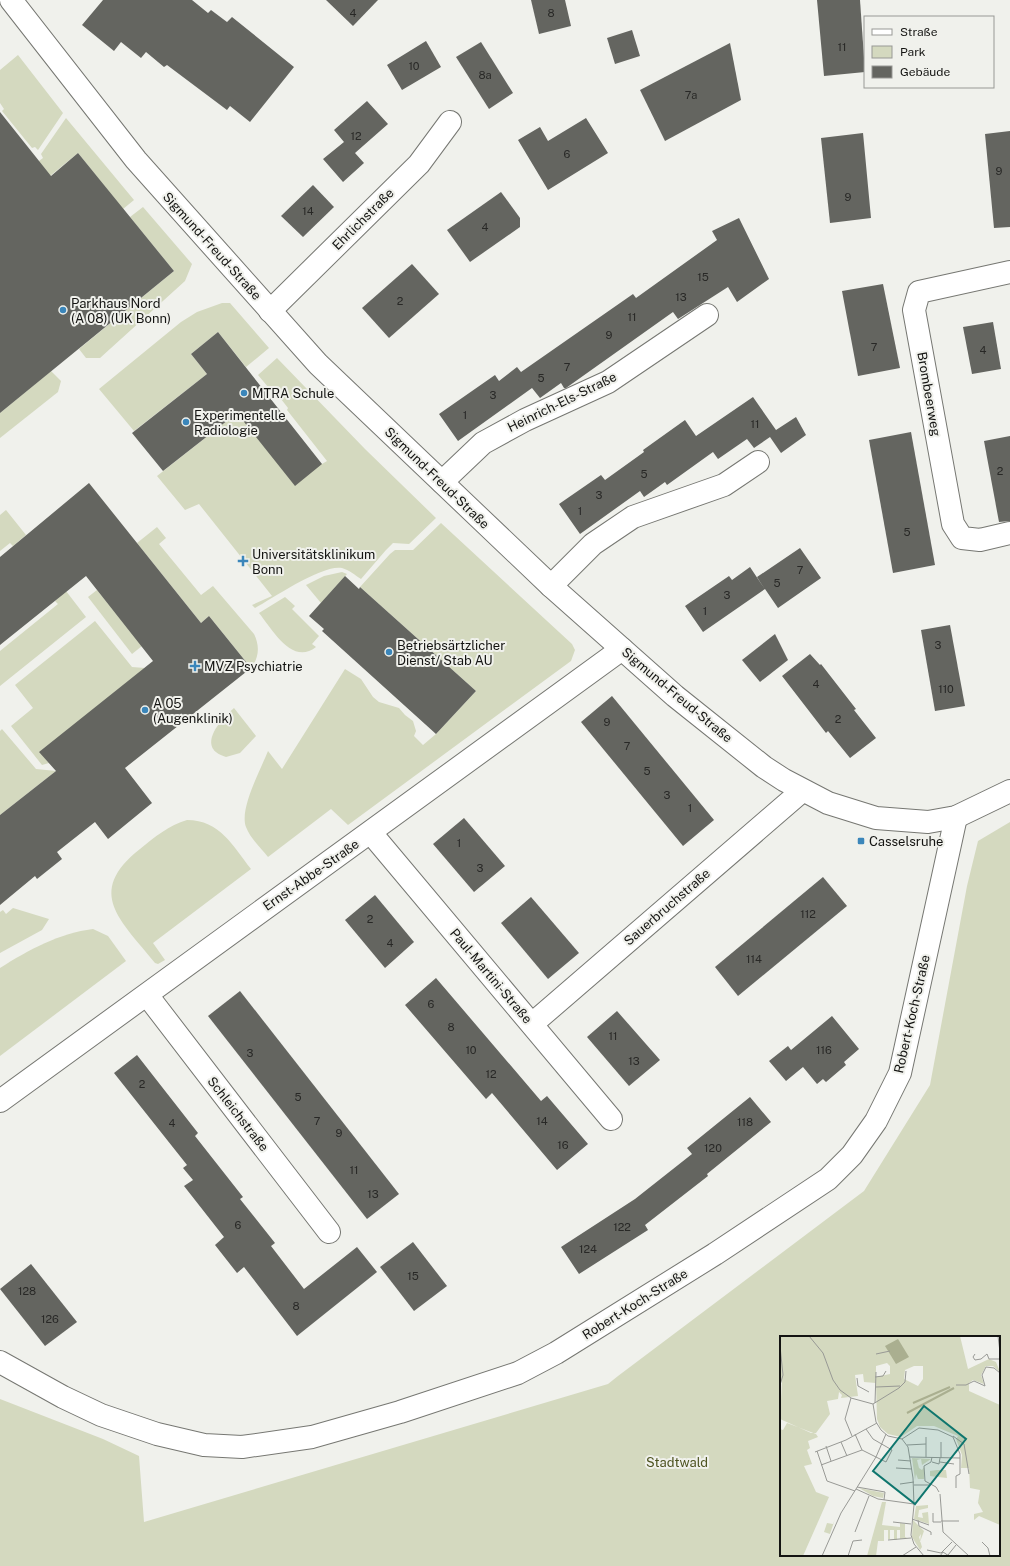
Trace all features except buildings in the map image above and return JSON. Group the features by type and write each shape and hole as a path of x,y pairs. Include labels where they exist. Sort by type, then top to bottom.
{"street":[{"name":"Sigmund-Freud-Straße","path":"11,0 136,160 318,364 551,586 675,696 758,762 802,791 828,803 876,818 928,822 956,817"},
{"name":"Ehrlichstraße","path":"270,311 419,164 450,122"},
{"name":"Brombeerweg","path":"1010,272 919,292 914,310 953,524 962,538 980,540 1010,533"},
{"name":"Heinrich-Els-Straße","path":"442,482 483,442 525,420 608,382 707,315"},
{"path":"551,586 593,544 633,517 724,485 758,462"},
{"name":"Ernst-Abbe-Straße","path":"0,1101 285,893 371,833 622,649"},
{"name":"Sauerbruchstraße","path":"532,1024 802,791"},
{"path":"956,817 1010,791"},
{"name":"Robert-Koch-Straße","path":"0,1362 63,1397 101,1415 157,1434 204,1445 242,1447 312,1437 400,1412 518,1373 556,1353 715,1254 828,1179 852,1155 891,1094 900,1073 956,817"},
{"name":"Paul-Martini-Straße","path":"371,833 612,1119"},
{"name":"Schleichstraße","path":"147,995 329,1232"}],"green space":[{"path":"18,55 63,113 38,150 35,147 32,148 2,111 4,109 0,103 0,70"},
{"path":"66,118 134,200 123,209 78,153 0,217 0,190 43,158 41,154"},
{"path":"143,207 192,264 185,281 100,358 86,358 79,349 174,271 130,217"},
{"path":"222,303 230,303 269,348 246,367 218,332 191,354 207,374 134,431 99,389 181,322 197,312"},
{"path":"277,358 365,449 436,518 409,544 393,543 361,579 342,568 334,568 323,571 285,590 255,608 252,605 272,596 199,504 185,510 157,476 237,413 322,464 327,461 287,410 288,408 281,399 279,400 258,375"},
{"path":"51,371 61,381 58,392 0,438 0,413"},
{"path":"6,510 26,535 13,546 10,543 0,551 0,515"},
{"path":"441,523 572,644 575,650 571,661 348,825 331,809 268,857 250,835 246,827 245,819 248,800 256,778 268,751 282,769 345,669 361,679 373,697 379,702 399,708 413,721 416,731 414,736 423,745 436,734 476,691 360,587 395,550 413,550"},
{"path":"157,527 166,538 159,544 201,595 213,586 254,634 258,652 256,660 251,668 209,616 201,623 137,543"},
{"path":"342,572 347,574 321,603 306,585 324,576"},
{"path":"97,590 142,646 132,654 88,597"},
{"path":"66,591 86,617 0,686 0,651 58,604 55,601"},
{"path":"285,597 295,606 292,609 319,636 312,644 316,647 307,652 299,652 291,649 283,643 259,613"},
{"path":"95,621 132,667 145,668 40,752 49,763 42,765 11,726 33,708 15,685"},
{"path":"234,708 256,736 240,753 226,757 217,753 212,747 211,741 217,726"},
{"path":"2,729 36,769 56,771 0,815 0,731"},
{"path":"187,820 208,824 217,829 232,843 251,869 153,943 165,960 158,964 155,963 121,920 114,907 111,893 114,879 123,865 140,849 168,828"},
{"name":"Stadtwald","path":"1010,822 1010,1566 0,1566 0,1399 103,1439 139,1456 144,1522 608,1384 864,1191 930,1085 967,886 978,841"},
{"path":"13,908 49,919 42,930 0,953 0,912 3,910 6,914"},
{"path":"93,929 108,936 126,961 0,1056 0,968 56,938"}],"place":[{"name":"Parkhaus Nord (A 08) (UK Bonn)","path":"63,310"},
{"name":"MTRA Schule","path":"244,393"},
{"name":"Experimentelle Radiologie","path":"186,422"},
{"name":"Universitätsklinikum Bonn","path":"243,561"},
{"name":"Betriebsärtzlicher Dienst/ Stab AU","path":"389,652"},
{"name":"MVZ Psychiatrie","path":"195,666"},
{"name":"A 05 (Augenklinik)","path":"145,710"},
{"name":"Casselsruhe","path":"861,841"}]}
